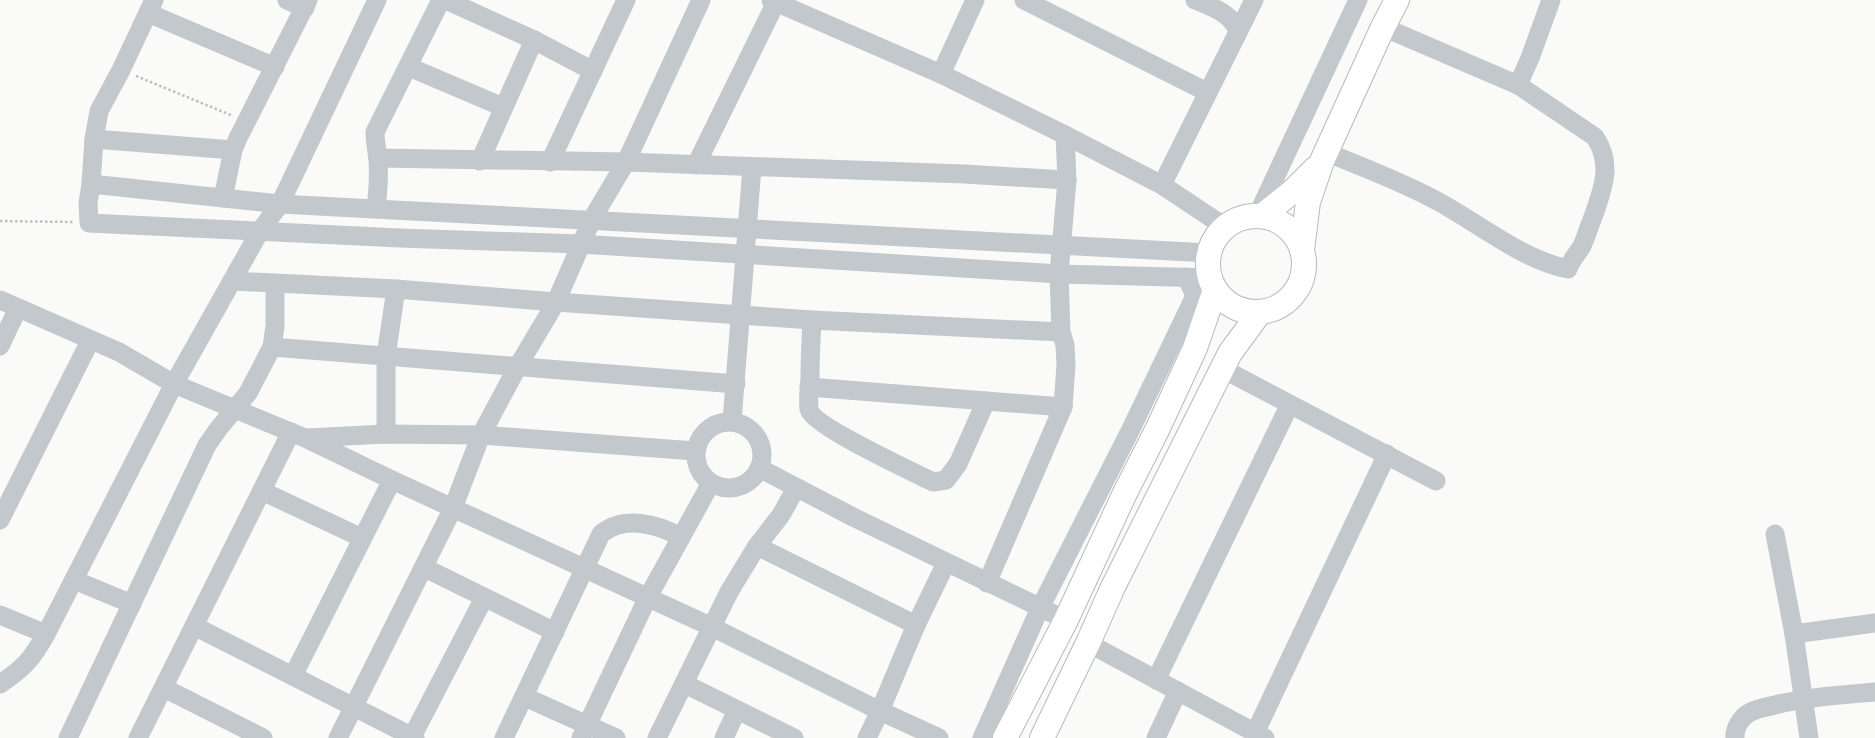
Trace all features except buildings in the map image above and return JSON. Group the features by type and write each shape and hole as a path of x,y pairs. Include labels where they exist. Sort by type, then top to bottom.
{"main road":[{"path":"1302,250 1297,238 1278,221 1259,216 1238,219 1225,227 1214,240 1209,253 1208,266 1212,284 1224,300 1244,311 1260,312 1281,305 1297,290 1304,268 1302,250 1308,202 1324,156 1383,26 1397,0"},
{"path":"1259,216 1298,187 1324,156"},
{"path":"1006,738 1066,620 1195,348 1212,284"},
{"path":"1042,738 1088,644 1113,587 1230,353 1260,312"}],"street":[{"path":"223,198 238,138 307,4 287,0"},
{"path":"0,684 22,669 34,655 46,634 174,384 260,231 280,204 377,0"},
{"path":"376,208 378,158 375,145 376,132 441,0"},
{"path":"446,0 534,40 593,71"},
{"path":"338,738 352,707 425,568 453,508 481,435 518,366 556,302 592,219 626,162 701,0"},
{"path":"940,74 975,0"},
{"path":"1024,0 1208,92"},
{"path":"1195,0 1218,10 1234,21 1238,31"},
{"path":"1162,185 1254,0"},
{"path":"1259,216 1358,0"},
{"path":"1518,85 1551,0"},
{"path":"696,165 774,1 940,74 1065,136 1162,185 1225,227"},
{"path":"550,162 593,71 619,2"},
{"path":"275,66 151,7 99,111 94,139 88,203 89,223 400,238 580,244 1059,274 1186,277 1212,284"},
{"path":"1324,156 1438,201 1551,266 1568,269 1582,245 1603,190 1606,164 1602,147 1594,137 1518,85 1383,26"},
{"path":"480,161 534,40"},
{"path":"409,67 503,106"},
{"path":"987,583 1063,408 1066,384 1065,345 1060,332 1059,274 1067,180 1065,136"},
{"path":"94,139 234,150"},
{"path":"378,158 626,162 964,174 1067,180"},
{"path":"732,421 752,167"},
{"path":"91,184 280,204 1209,253"},
{"path":"982,738 1040,608 1130,431 1193,300 1194,293 1186,277"},
{"path":"232,282 396,289 812,320 1060,332"},
{"path":"68,738 207,445 248,393 272,347 275,326 275,284"},
{"path":"386,434 386,356 396,289"},
{"path":"0,300 90,341 119,352 174,384 298,435 712,627 880,711 939,738"},
{"path":"0,346 18,308"},
{"path":"812,320 809,410 817,420 834,431 933,482 946,480 958,464 986,402"},
{"path":"0,520 90,341"},
{"path":"272,347 736,384"},
{"path":"1223,369 1289,406 1387,454 1436,481"},
{"path":"809,387 1063,408"},
{"path":"1156,680 1289,406"},
{"path":"732,421 746,426 757,437 762,451 759,468 752,478 740,486 725,488 711,483 700,472 697,466 695,451 697,443 705,431 717,423 732,421"},
{"path":"298,435 481,435 695,451"},
{"path":"138,738 262,492 298,435"},
{"path":"1088,644 1260,735 1387,454"},
{"path":"759,468 946,563 1066,620"},
{"path":"293,676 392,480"},
{"path":"584,731 648,598 711,483"},
{"path":"657,738 729,592 757,546 781,515 796,488"},
{"path":"262,492 362,538"},
{"path":"504,738 602,534 610,527 618,524 650,525 666,529 681,538"},
{"path":"1775,534 1794,634 1809,738"},
{"path":"757,546 916,625"},
{"path":"867,738 916,625 946,563"},
{"path":"425,568 555,632"},
{"path":"74,580 132,604"},
{"path":"194,626 414,737 484,598"},
{"path":"0,615 46,634"},
{"path":"1794,634 1875,623"},
{"path":"685,684 794,738"},
{"path":"164,688 236,732 263,738"},
{"path":"1156,738 1178,691"},
{"path":"1735,738 1734,733 1740,721 1748,713 1758,709 1802,698 1875,692"},
{"path":"525,697 584,731 616,738"},
{"path":"724,738 737,710"}],"path":[{"path":"121,70 247,122"},
{"path":"0,221 89,223"}]}
